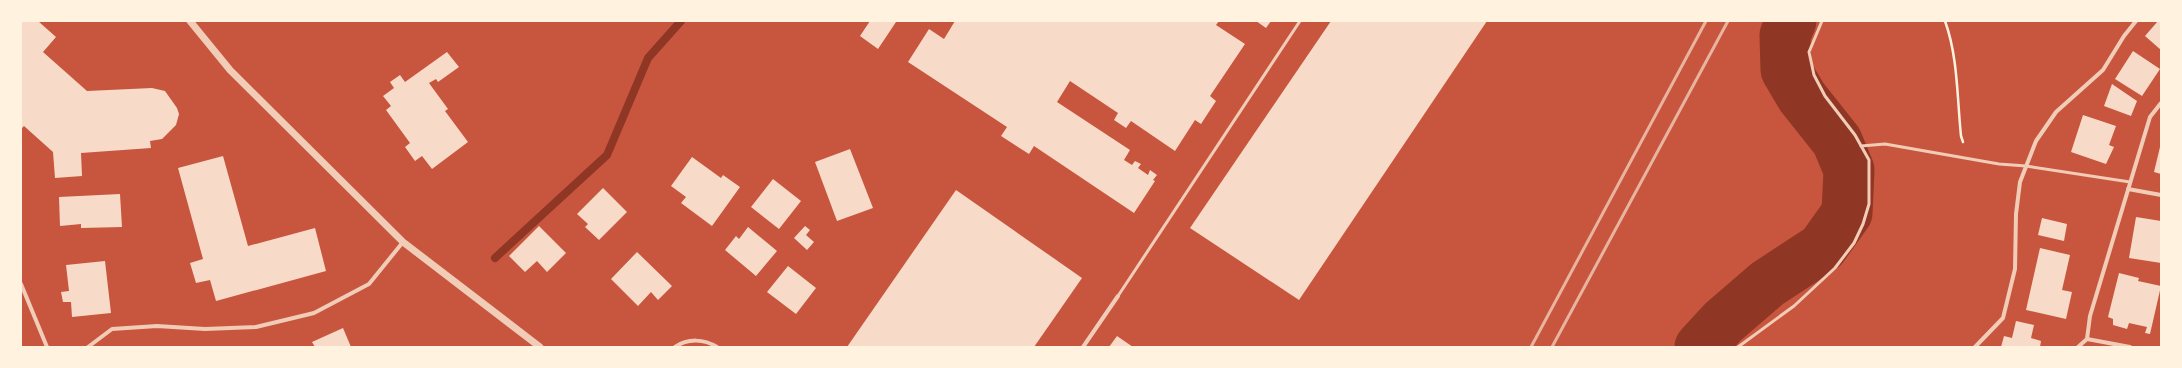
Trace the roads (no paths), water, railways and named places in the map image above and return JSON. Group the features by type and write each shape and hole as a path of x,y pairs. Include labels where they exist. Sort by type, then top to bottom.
{"street":[{"path":"190,21 230,70 403,242 540,347"},
{"path":"1975,347 2003,318 2015,268 2016,214 2020,182 2036,141 2056,112 2103,70 2124,36 2136,21"},
{"path":"2078,347 2087,338 2090,316 2150,117 2161,103"},
{"path":"2128,188 2161,195"},
{"path":"88,347 112,329 157,326 205,329 256,327 314,313 369,284 403,242"},
{"path":"21,284 47,347"},
{"path":"1083,347 1118,296"},
{"path":"2087,338 2130,347"},
{"path":"675,347 683,341 707,341 717,347"}],"lane":[{"path":"1118,296 1300,21"},
{"path":"1738,347 1794,306 1835,268 1854,243 1863,224 1869,204 1869,160 1841,115 1825,96 1814,75 1809,52 1822,21"},
{"path":"1861,146 1885,144 1998,164 2026,166 2130,182"}],"waterway":[{"path":"495,258 607,155 648,58 681,21"},
{"path":"1700,347 1723,322 1767,284 1822,248 1847,213 1849,170 1837,141 1802,97 1786,70 1785,35 1791,21"}],"railway":[{"path":"1531,347 1706,21"},
{"path":"1552,347 1728,21"}]}
